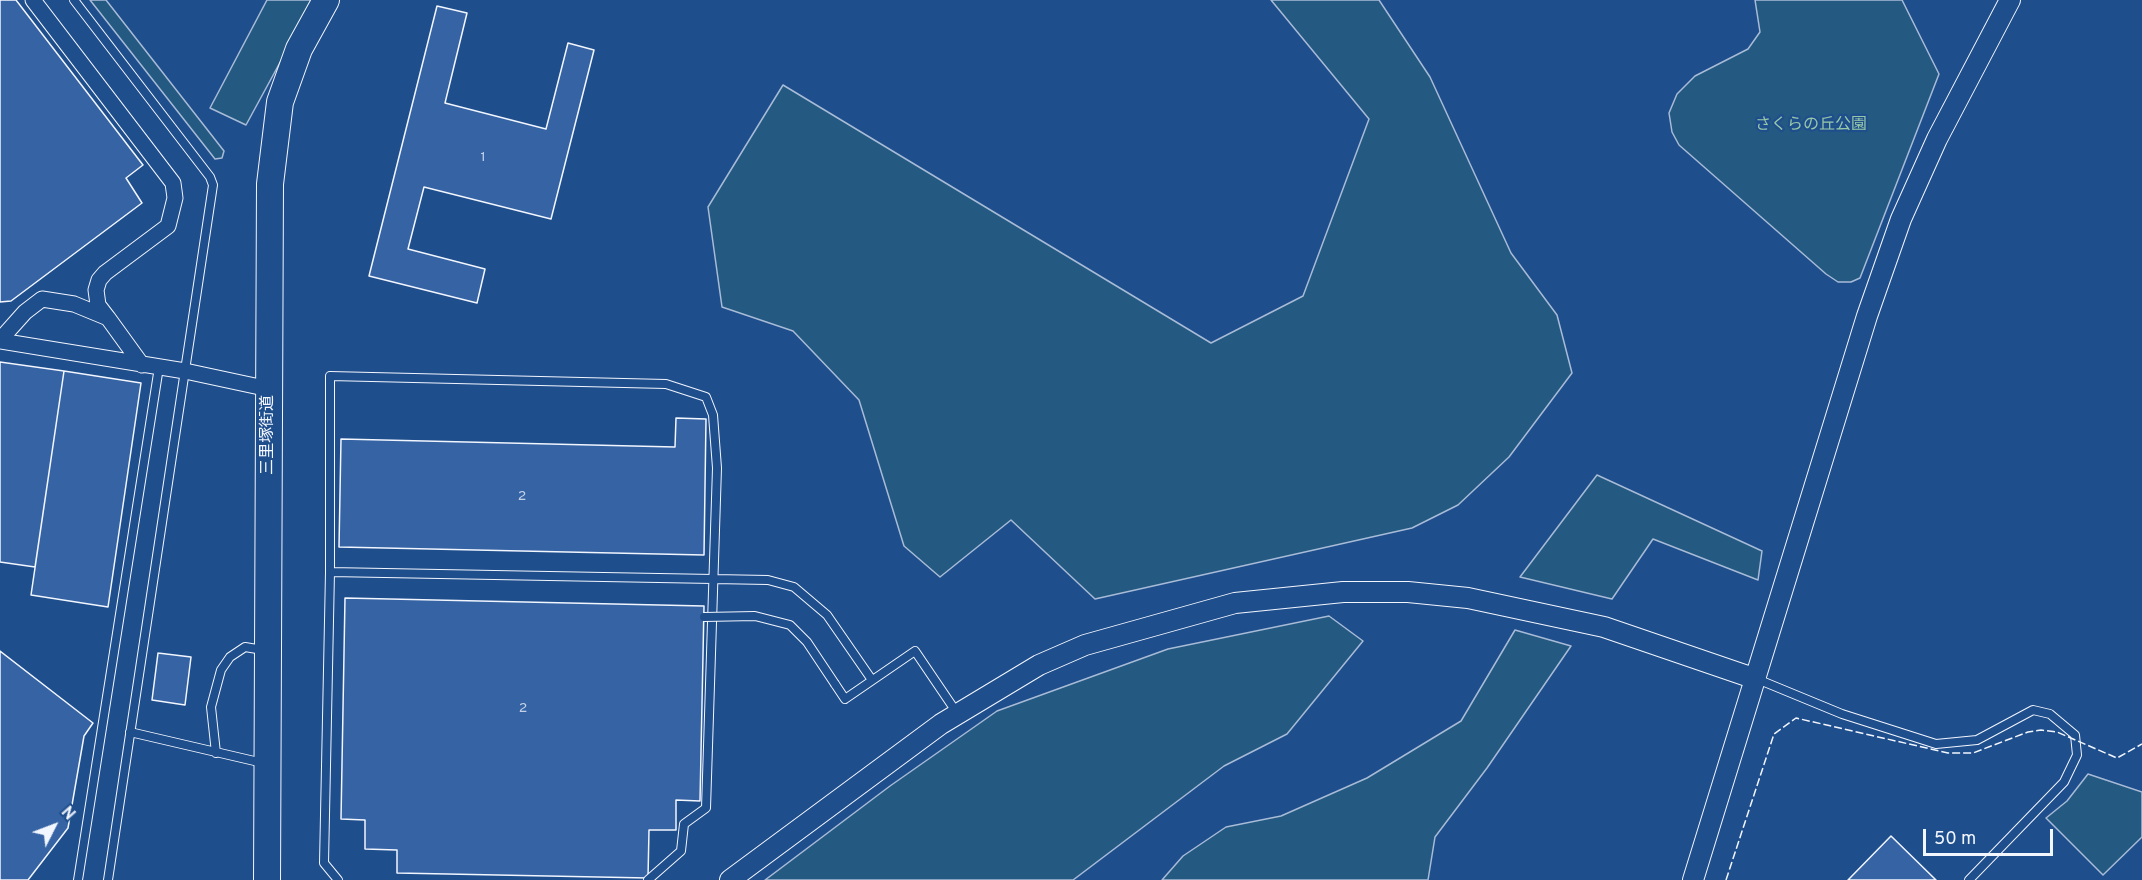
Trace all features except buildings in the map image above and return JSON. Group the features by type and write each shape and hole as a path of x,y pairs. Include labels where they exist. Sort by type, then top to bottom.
{"main road":[{"name":"三里塚街道","path":"267,880 270,184 280,102 298,50 326,0"}],"street":[{"path":"33,0 173,183 175,198 168,226 105,273 99,280 96,290 98,305 142,365"},
{"path":"1693,880 1867,316 1901,219 1942,128 2010,0"},
{"path":"0,340 26,312 42,300 74,304 108,318"},
{"path":"0,340 185,371 269,389"},
{"path":"730,880 890,759 957,713 1039,665 1085,645 1235,603 1343,592 1408,592 1468,598 1534,610 1604,627 1756,679"}],"lane":[{"path":"74,0 210,177 213,185 108,880"},
{"path":"78,880 159,367"},
{"path":"338,880 324,863 330,572 330,376 666,384 706,397 713,415 717,468 716,578 706,808 684,824 681,851 648,880"},
{"path":"330,572 768,580 794,587 827,615 872,680"},
{"path":"704,617 755,616 789,625 807,642 845,699 915,651 957,713"},
{"path":"216,753 211,707 221,670 230,657 245,647 268,650"},
{"path":"1756,679 1842,714 1936,744 1977,740 2033,710 2050,714 2075,735 2077,755 2064,782 1969,880"},
{"path":"130,732 267,764"}],"green space":[{"path":"90,0 106,0 224,151 222,158 215,159"},
{"path":"267,0 314,0 246,125 210,108"},
{"path":"1271,0 1379,0 1430,77 1511,253 1557,315 1572,373 1509,457 1458,505 1412,528 1095,599 1011,520 940,577 904,546 859,400 793,331 722,307 708,207 783,85 1211,343 1303,296 1369,119"},
{"name":"さくらの丘公園","path":"1755,0 1902,0 1939,74 1860,278 1851,282 1838,282 1826,274 1679,145 1672,132 1669,113 1677,94 1695,76 1748,49 1760,32"},
{"path":"1597,475 1762,551 1758,580 1653,539 1612,599 1520,577"},
{"path":"1329,616 1363,641 1287,734 1224,766 1073,880 765,880 890,786 997,711 1168,649"},
{"path":"1515,630 1571,646 1487,768 1435,837 1428,880 1162,880 1183,856 1226,827 1281,816 1367,778 1461,721"},
{"path":"2088,774 2142,792 2142,837 2103,875 2046,818 2067,801"}],"fence":[{"path":"1726,880 1774,734 1796,718 1948,753 1973,753 2028,732 2041,730 2057,732 2117,758 2142,744"}]}
